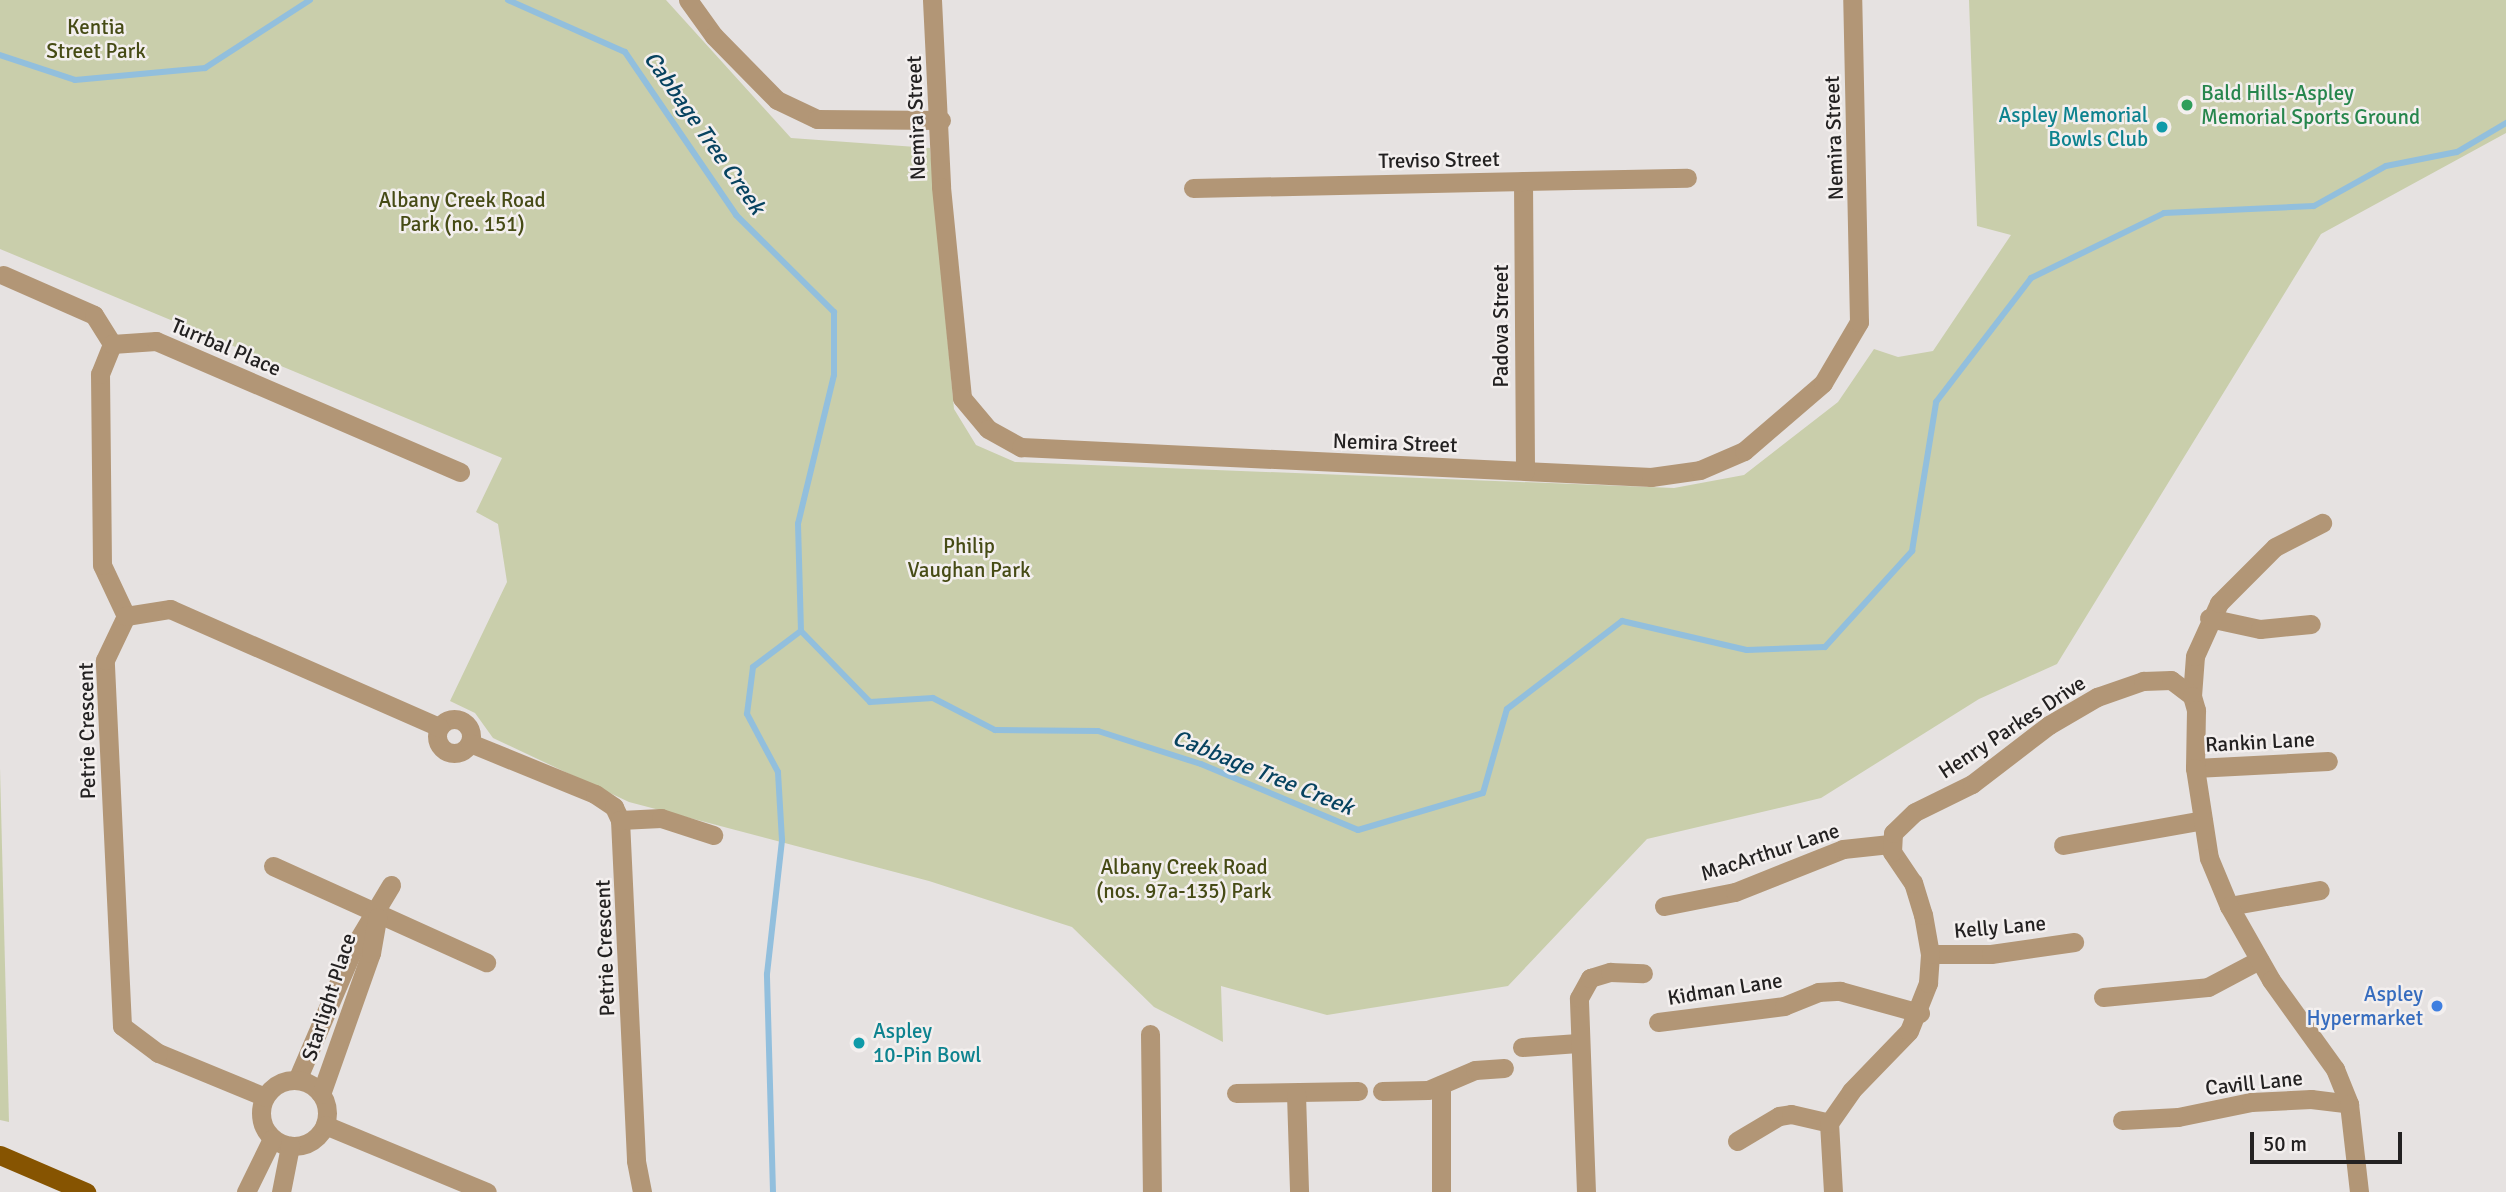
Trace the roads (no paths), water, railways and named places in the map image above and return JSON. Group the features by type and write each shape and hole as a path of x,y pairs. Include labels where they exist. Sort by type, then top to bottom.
{"main road":[{"path":"0,1154 86,1192"}],"street":[{"path":"688,0 714,36 777,100 817,119 941,120"},
{"name":"Nemira Street","path":"932,0 941,120 942,187 962,398 988,429 1021,447 1651,477 1700,470 1744,451 1806,402 1838,363 1859,322 1852,0"},
{"name":"Treviso Street","path":"1193,188 1686,178"},
{"name":"Padova Street","path":"1523,181 1525,471"},
{"path":"3,275 94,315 111,344 100,374 102,565 126,616 170,609 439,727 437,737 447,751 460,752 470,743 595,794 614,807 620,820 661,818 713,835"},
{"name":"Turrbal Place","path":"111,344 156,341 460,472"},
{"path":"2322,523 2268,553 2209,618 2195,656 2192,696 2195,768 2209,858 2228,906 2259,960 2335,1069 2349,1104 2359,1192"},
{"name":"Petrie Crescent","path":"126,616 105,660 122,1026 129,1035 158,1053 265,1097"},
{"path":"2209,618 2260,629 2312,624"},
{"name":"Henry Parkes Drive","path":"1890,844 1900,824 1915,812 1972,784 2049,725 2097,697 2143,681 2171,680 2192,696"},
{"name":"Rankin Lane","path":"2195,768 2328,761"},
{"name":"Petrie Crescent","path":"620,820 636,1161 642,1192"},
{"path":"2063,845 2203,820"},
{"path":"1833,1192 1829,1123 1920,1013 1930,954 1913,883 1890,844"},
{"name":"MacArthur Lane","path":"1664,906 1735,891 1843,849 1890,844"},
{"name":"Starlight Place","path":"273,866 486,962"},
{"name":"Starlight Place","path":"297,1080 355,945 377,913 391,885"},
{"path":"2228,906 2320,890"},
{"name":"Starlight Place","path":"321,1094 371,953 377,913"},
{"name":"Kelly Lane","path":"1930,954 1991,954 2074,942"},
{"path":"2103,997 2208,987 2259,960"},
{"path":"1586,1192 1578,1043 1579,998 1590,978 1610,972 1643,973"},
{"name":"Kidman Lane","path":"1658,1022 1784,1006 1818,992 1840,990 1920,1013"},
{"path":"1150,1034 1152,1192"},
{"path":"1522,1047 1578,1043"},
{"path":"1382,1091 1428,1090 1475,1070 1504,1068"},
{"path":"281,1142 310,1142 325,1125 326,1104 321,1094 297,1080 282,1082 265,1097 261,1118 281,1142 281,1192"},
{"path":"1441,1085 1441,1192"},
{"path":"1236,1093 1357,1091"},
{"path":"1296,1094 1299,1192"},
{"name":"Cavill Lane","path":"2122,1120 2178,1116 2250,1102 2311,1099 2349,1104"},
{"path":"1737,1142 1779,1116 1791,1114 1829,1123"},
{"path":"325,1125 488,1192"},
{"path":"247,1192 281,1142"},
{"name":"Petrie Crescent","path":"628,1192 636,1161"}],"waterway":[{"name":"Cabbage Tree Creek","path":"0,55 75,80 205,68 310,0"},
{"name":"Cabbage Tree Creek","path":"508,0 625,52 736,215 834,312 834,375 798,524 801,631 870,702 933,698 995,730 1098,731 1201,764 1358,830 1483,793 1507,709 1622,621 1747,650 1825,647 1912,551 1936,402 2031,278 2164,213 2314,206 2386,166 2457,152 2506,123"},
{"path":"773,1192 767,974 782,840 778,772 747,714 753,667 801,631"}],"place":[{"name":"Bald Hills-Aspley Memorial Sports Ground","path":"2187,105"},
{"name":"Aspley Memorial Bowls Club","path":"2162,127"},
{"name":"Aspley Hypermarket","path":"2437,1006"},
{"name":"Aspley 10-Pin Bowl","path":"859,1043"}],"park label":[{"name":"Kentia Street Park","path":"96,39"},
{"name":"Albany Creek Road Park (no. 151)","path":"462,212"},
{"name":"Philip Vaughan Park","path":"969,558"},
{"name":"Albany Creek Road (nos. 97a-135) Park","path":"1184,879"}]}
